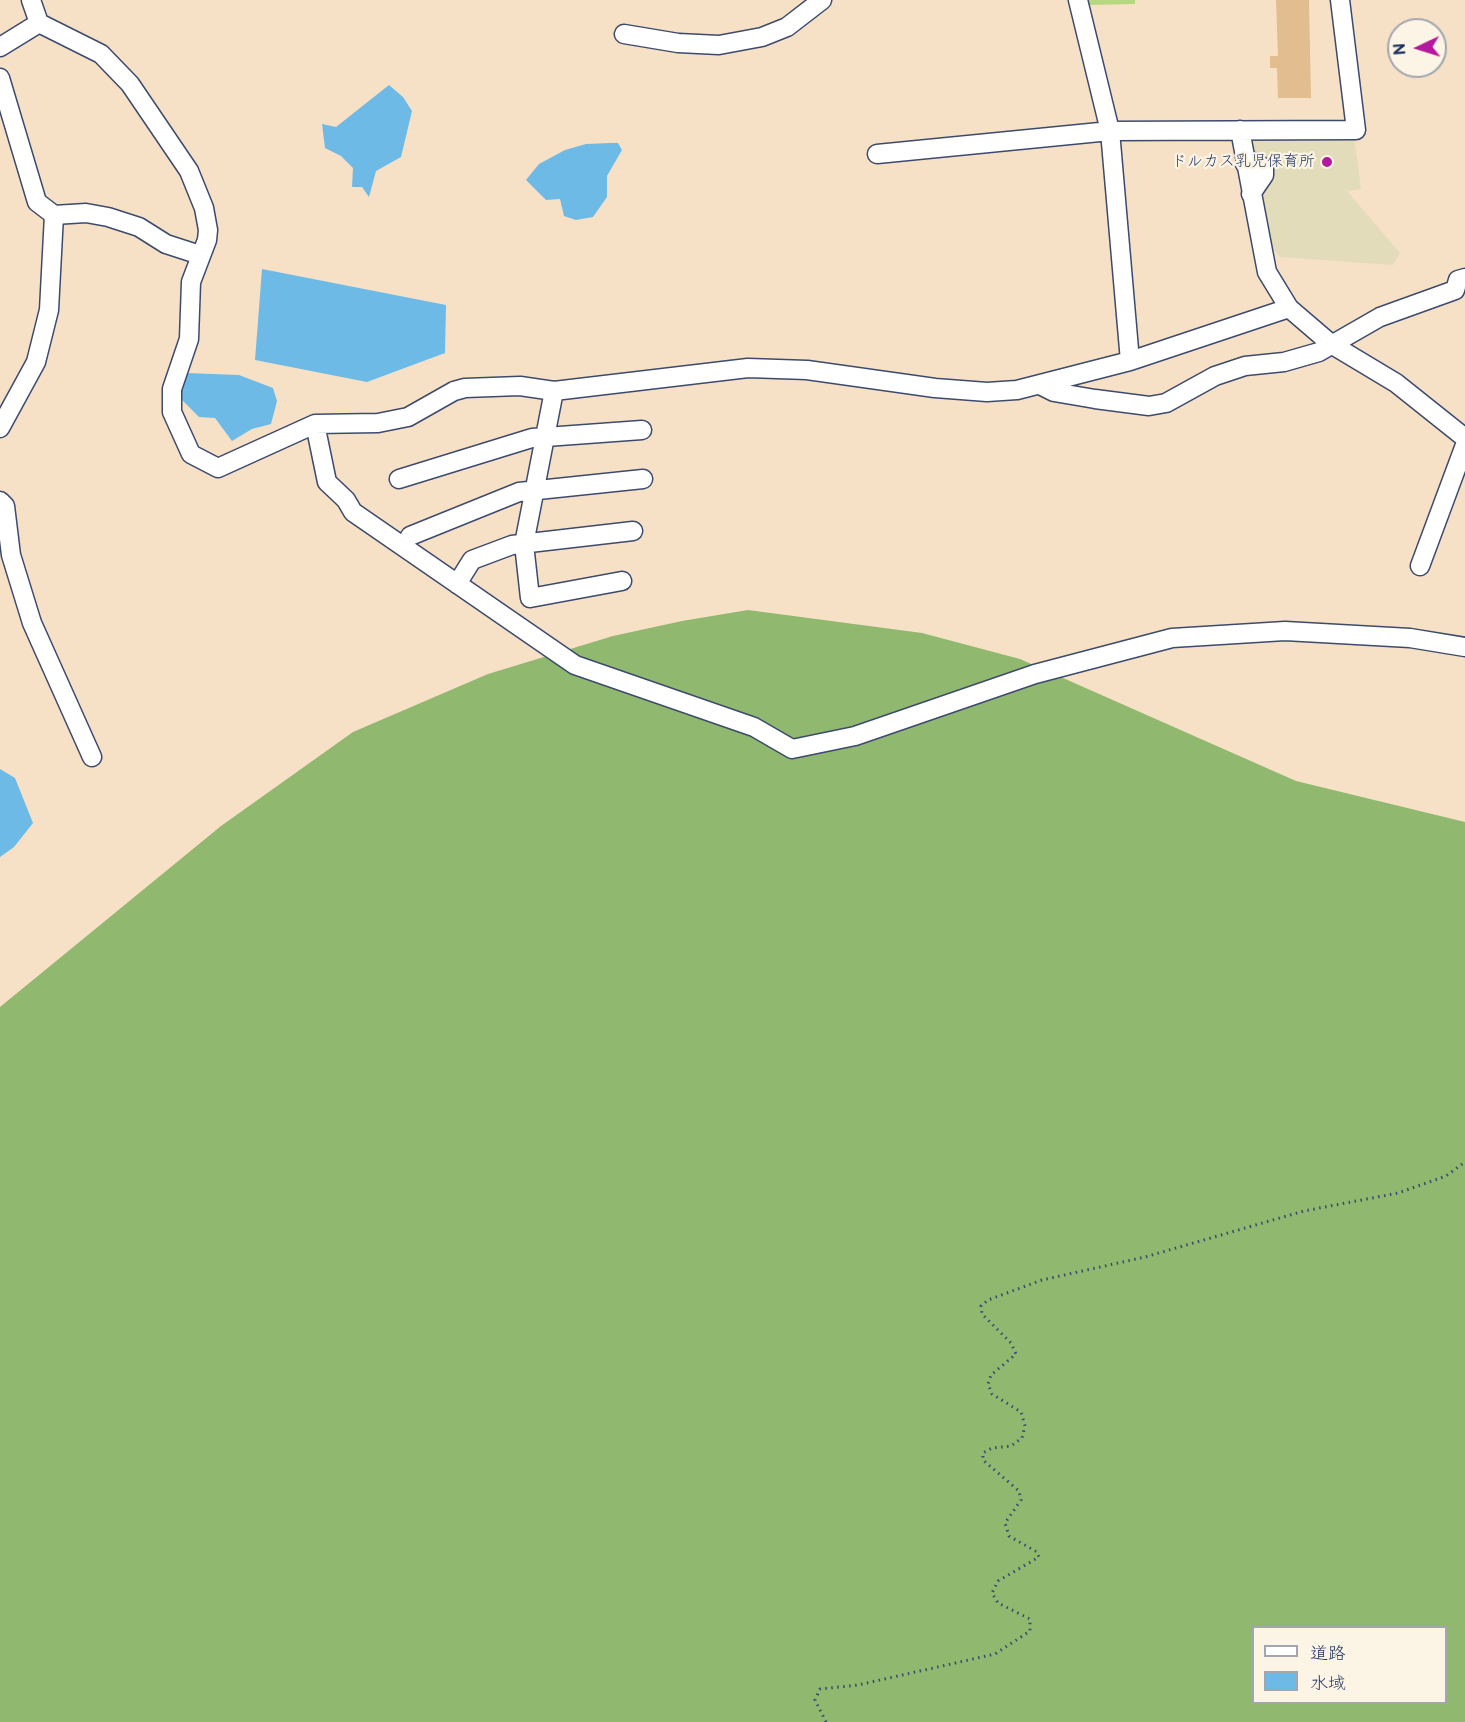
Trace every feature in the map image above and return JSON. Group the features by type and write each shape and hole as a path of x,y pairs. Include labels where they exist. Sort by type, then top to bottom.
{"street":[{"path":"31,0 39,23 101,54 130,84 189,171 204,208 208,230 191,282 189,339 172,389 171,402 172,412 191,454 218,468 315,424 378,423 408,417 454,391 465,388 520,386 554,391 748,368 807,370 935,388 987,392 1040,385 1130,361 1289,308"},
{"path":"624,34 678,43 719,45 762,36 787,27 822,0"},
{"path":"1078,0 1110,131 1130,361"},
{"path":"877,154 1110,131 1356,130 1340,0"},
{"path":"0,47 39,23"},
{"path":"0,78 37,202 54,215 86,213 108,217 139,228 166,244 200,255"},
{"path":"1240,130 1268,272 1289,308 1331,344 1396,382 1465,438"},
{"path":"0,428 36,362 49,310 54,215"},
{"path":"1040,385 1054,392 1149,406 1166,403 1215,376 1245,366 1284,362 1319,352 1380,317 1455,290 1458,280 1465,278"},
{"path":"554,391 524,544 530,598 622,581"},
{"path":"315,424 327,482 346,500 352,512 575,665 754,727 792,749 855,736 1035,674 1172,638 1285,630 1410,638 1465,647"},
{"path":"399,480 532,438 642,429"},
{"path":"1420,566 1465,446"},
{"path":"410,537 519,492 643,479"},
{"path":"0,501 5,506 11,555 32,622 92,757"},
{"path":"457,584 472,560 512,545 633,531"}],"path":[{"path":"826,1722 815,1700 820,1689 858,1685 996,1654 1030,1630 1030,1619 998,1603 992,1593 998,1581 1039,1557 1037,1552 1009,1536 1005,1523 1021,1500 1019,1491 983,1460 983,1453 992,1448 1011,1446 1022,1438 1025,1426 1021,1412 992,1394 988,1384 991,1375 1016,1354 1011,1343 982,1314 981,1306 988,1300 1042,1280 1146,1257 1304,1211 1398,1193 1446,1176 1465,1162"}],"shaded area":[{"path":"1354,135 1361,189 1347,191 1400,253 1393,265 1280,257 1267,242 1261,202 1269,171 1250,157 1246,137"}],"green space":[{"path":"1088,0 1135,0 1135,4 1089,5"},
{"path":"748,610 922,633 1020,659 1296,781 1465,822 1465,1722 0,1722 0,1007 221,826 353,732 488,674 613,636"}],"water":[{"path":"389,85 403,97 412,111 401,157 376,171 369,197 362,187 352,187 353,168 341,156 325,148 322,124 336,127"},
{"path":"618,143 622,150 607,176 607,197 593,217 576,220 564,216 560,199 546,200 526,180 539,164 565,150 586,144"},
{"path":"262,269 446,305 445,353 367,382 255,360"},
{"path":"186,373 239,375 273,388 277,401 271,424 252,429 232,441 215,418 199,417 179,397"},
{"path":"0,769 15,778 33,823 14,847 0,857"}],"building":[{"path":"1276,0 1309,0 1311,98 1278,98 1277,68 1270,68 1270,56 1278,56"}],"place":[{"name":"ドルカス乳児保育所","path":"1327,162"}]}
